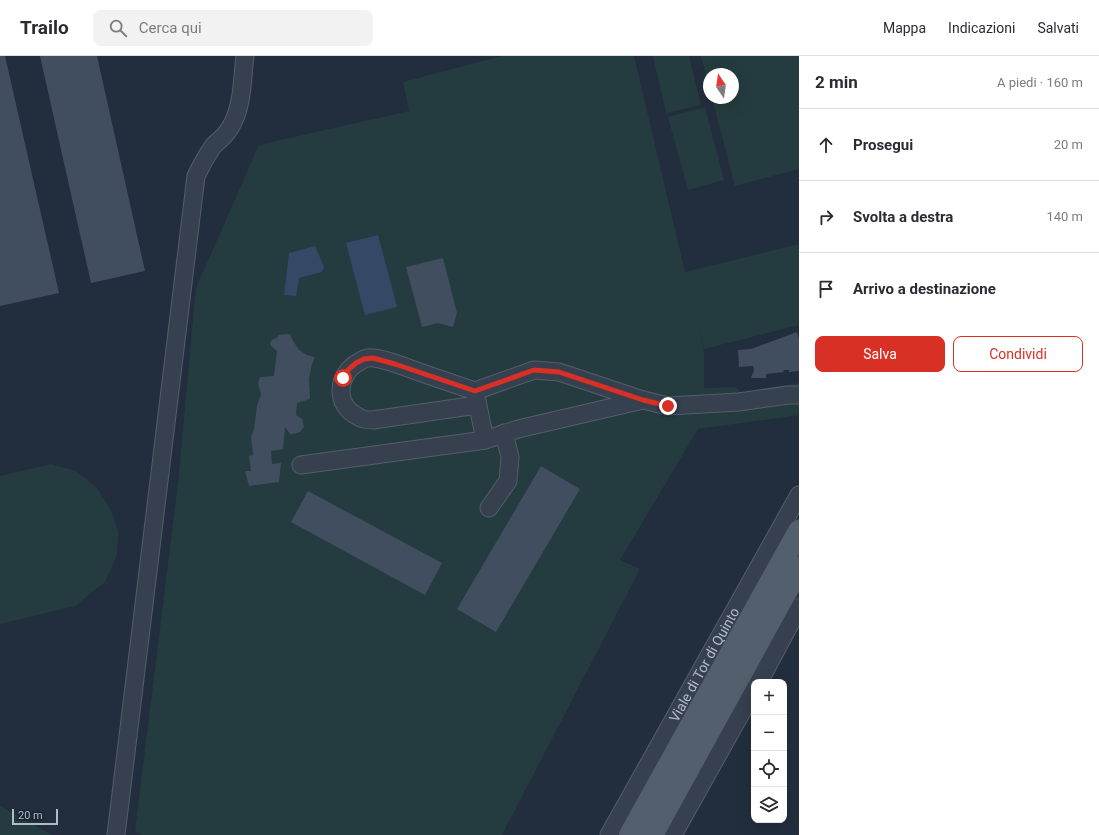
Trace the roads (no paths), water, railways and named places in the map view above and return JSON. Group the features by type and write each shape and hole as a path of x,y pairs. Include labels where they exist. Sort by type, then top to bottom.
{"main road":[{"name":"Viale di Tor di Quinto","path":"630,835 799,532"},
{"path":"652,835 796,581"}],"street":[{"path":"116,835 196,176 204,160 215,144 226,134 239,109 245,56"},
{"path":"476,398 395,364 373,358 364,359 356,363 348,370 343,378 340,392 347,408 352,414 364,419 374,420 476,398 534,370 559,372 643,400 668,406 739,402 799,395"},
{"path":"476,398 485,440"},
{"path":"301,465 485,440 504,433 643,400"},
{"path":"489,508 508,481 510,458 504,433"},
{"name":"Viale di Tor di Quinto","path":"609,835 799,495"},
{"path":"761,679 799,607"},
{"path":"735,609 742,633"},
{"path":"673,835 751,695"}],"water":[{"path":"378,235 397,307 365,315 346,243"},
{"path":"315,246 324,267 322,272 299,278 296,296 284,295 289,253"}]}
